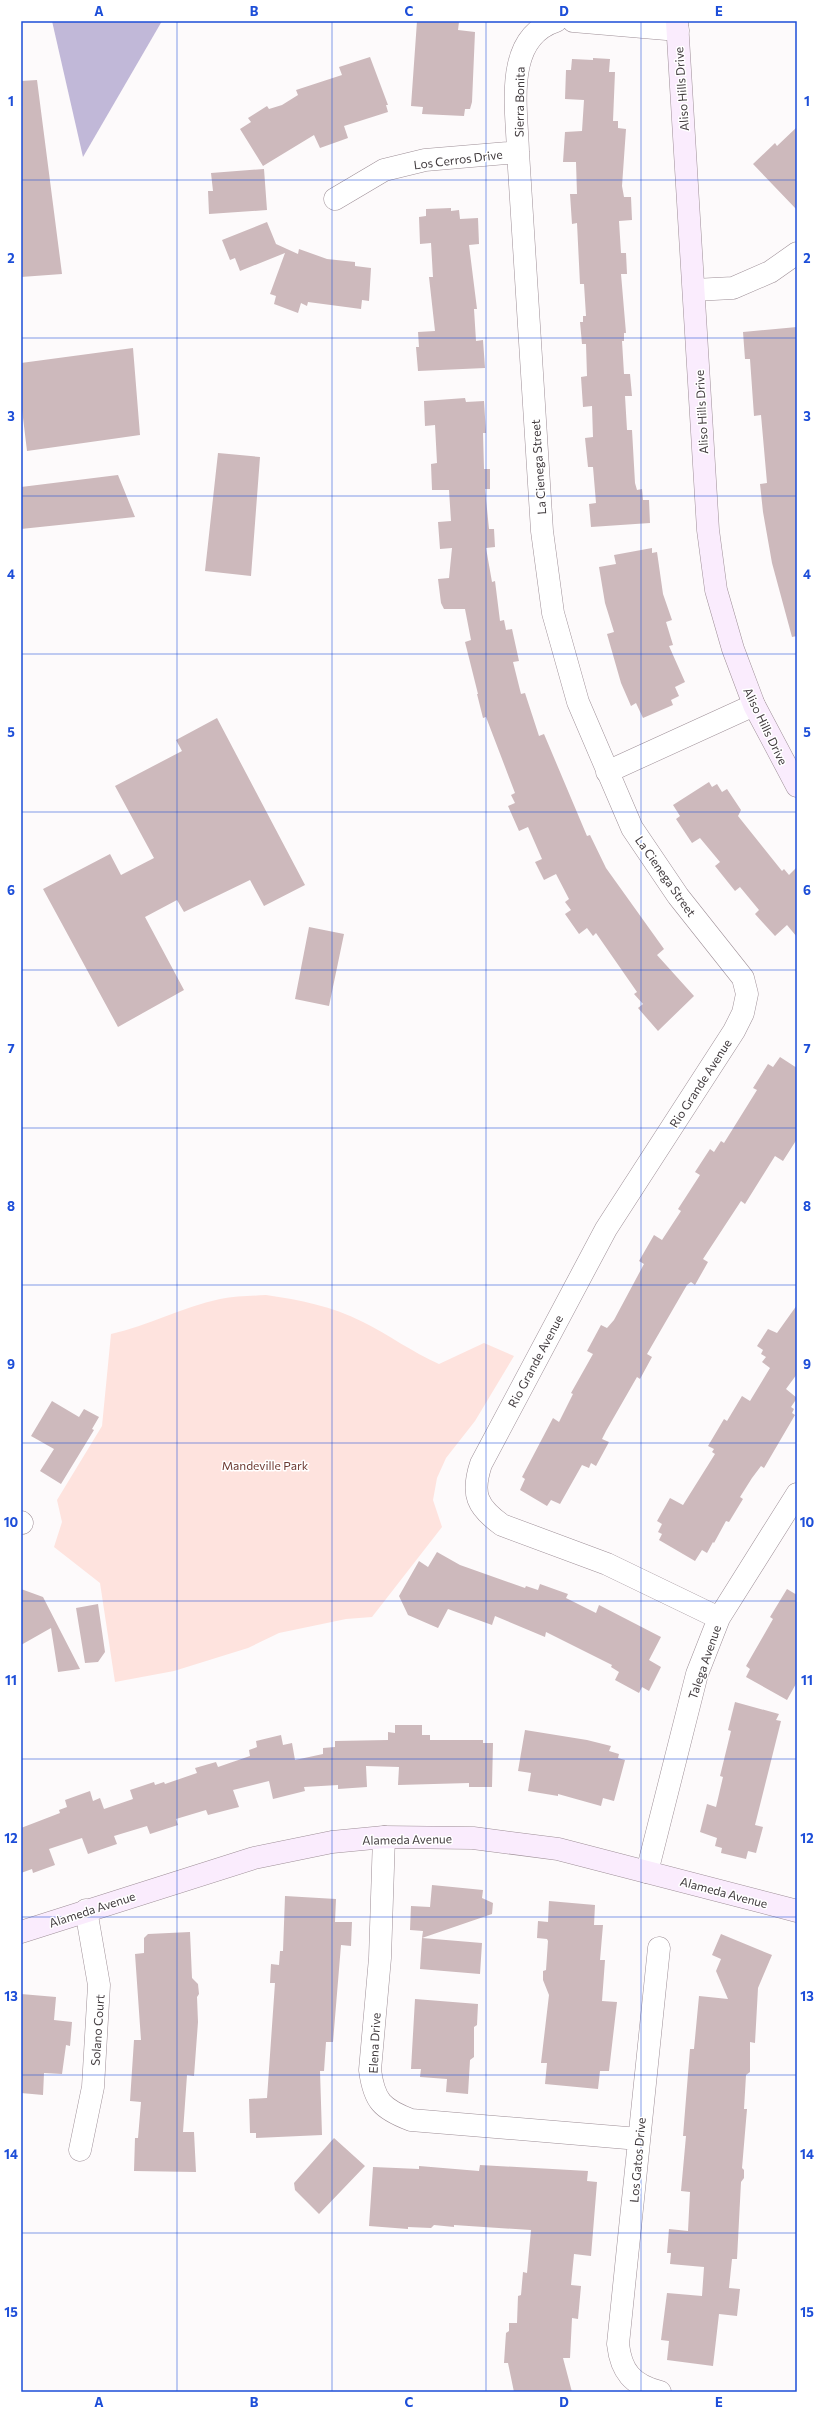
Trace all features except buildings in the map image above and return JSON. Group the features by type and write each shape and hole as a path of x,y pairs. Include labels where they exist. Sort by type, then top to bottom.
{"street":[{"name":"Sierra Bonita","path":"518,152 517,94 520,59 526,42 542,25 556,21"},
{"path":"573,21 677,26"},
{"name":"Aliso Hills Drive","path":"677,26 708,530 716,590 733,649 754,705 797,786"},
{"name":"Los Cerros Drive","path":"335,200 384,170 426,160 518,152"},
{"name":"La Cienega Street","path":"518,152 542,531 553,613 578,702 632,828 678,896 734,965 743,978 747,994"},
{"path":"694,290 733,288 770,272 797,253"},
{"path":"607,772 754,705"},
{"name":"Rio Grande Avenue","path":"719,1618 607,1564 502,1525 488,1516 477,1501 475,1483 481,1464 606,1229 734,1031 743,1013 747,994"},
{"name":"Talega Avenue","path":"647,1872 697,1674 719,1618 797,1494"},
{"name":"Alameda Avenue","path":"21,1932 86,1910 254,1858 332,1842 384,1837 473,1838 558,1849 797,1911"},
{"name":"Elena Drive","path":"384,1837 380,1958 370,2070 372,2087 379,2102 392,2112 411,2120 639,2139"},
{"name":"Solano Court","path":"80,2150 93,2087 100,1985 86,1910"},
{"name":"Los Gatos Drive","path":"659,1948 618,2344 624,2371 638,2383 660,2392"}],"green space":[{"name":"Mandeville Park","path":"266,1295 328,1308 351,1316 439,1364 484,1343 514,1356 475,1421 446,1458 437,1478 433,1500 442,1527 372,1617 346,1619 279,1633 248,1648 174,1671 115,1682 100,1583 54,1547 62,1522 57,1500 102,1426 111,1334 125,1331 206,1302 231,1297"}],"shaded area":[{"path":"52,21 162,21 83,157"}]}
